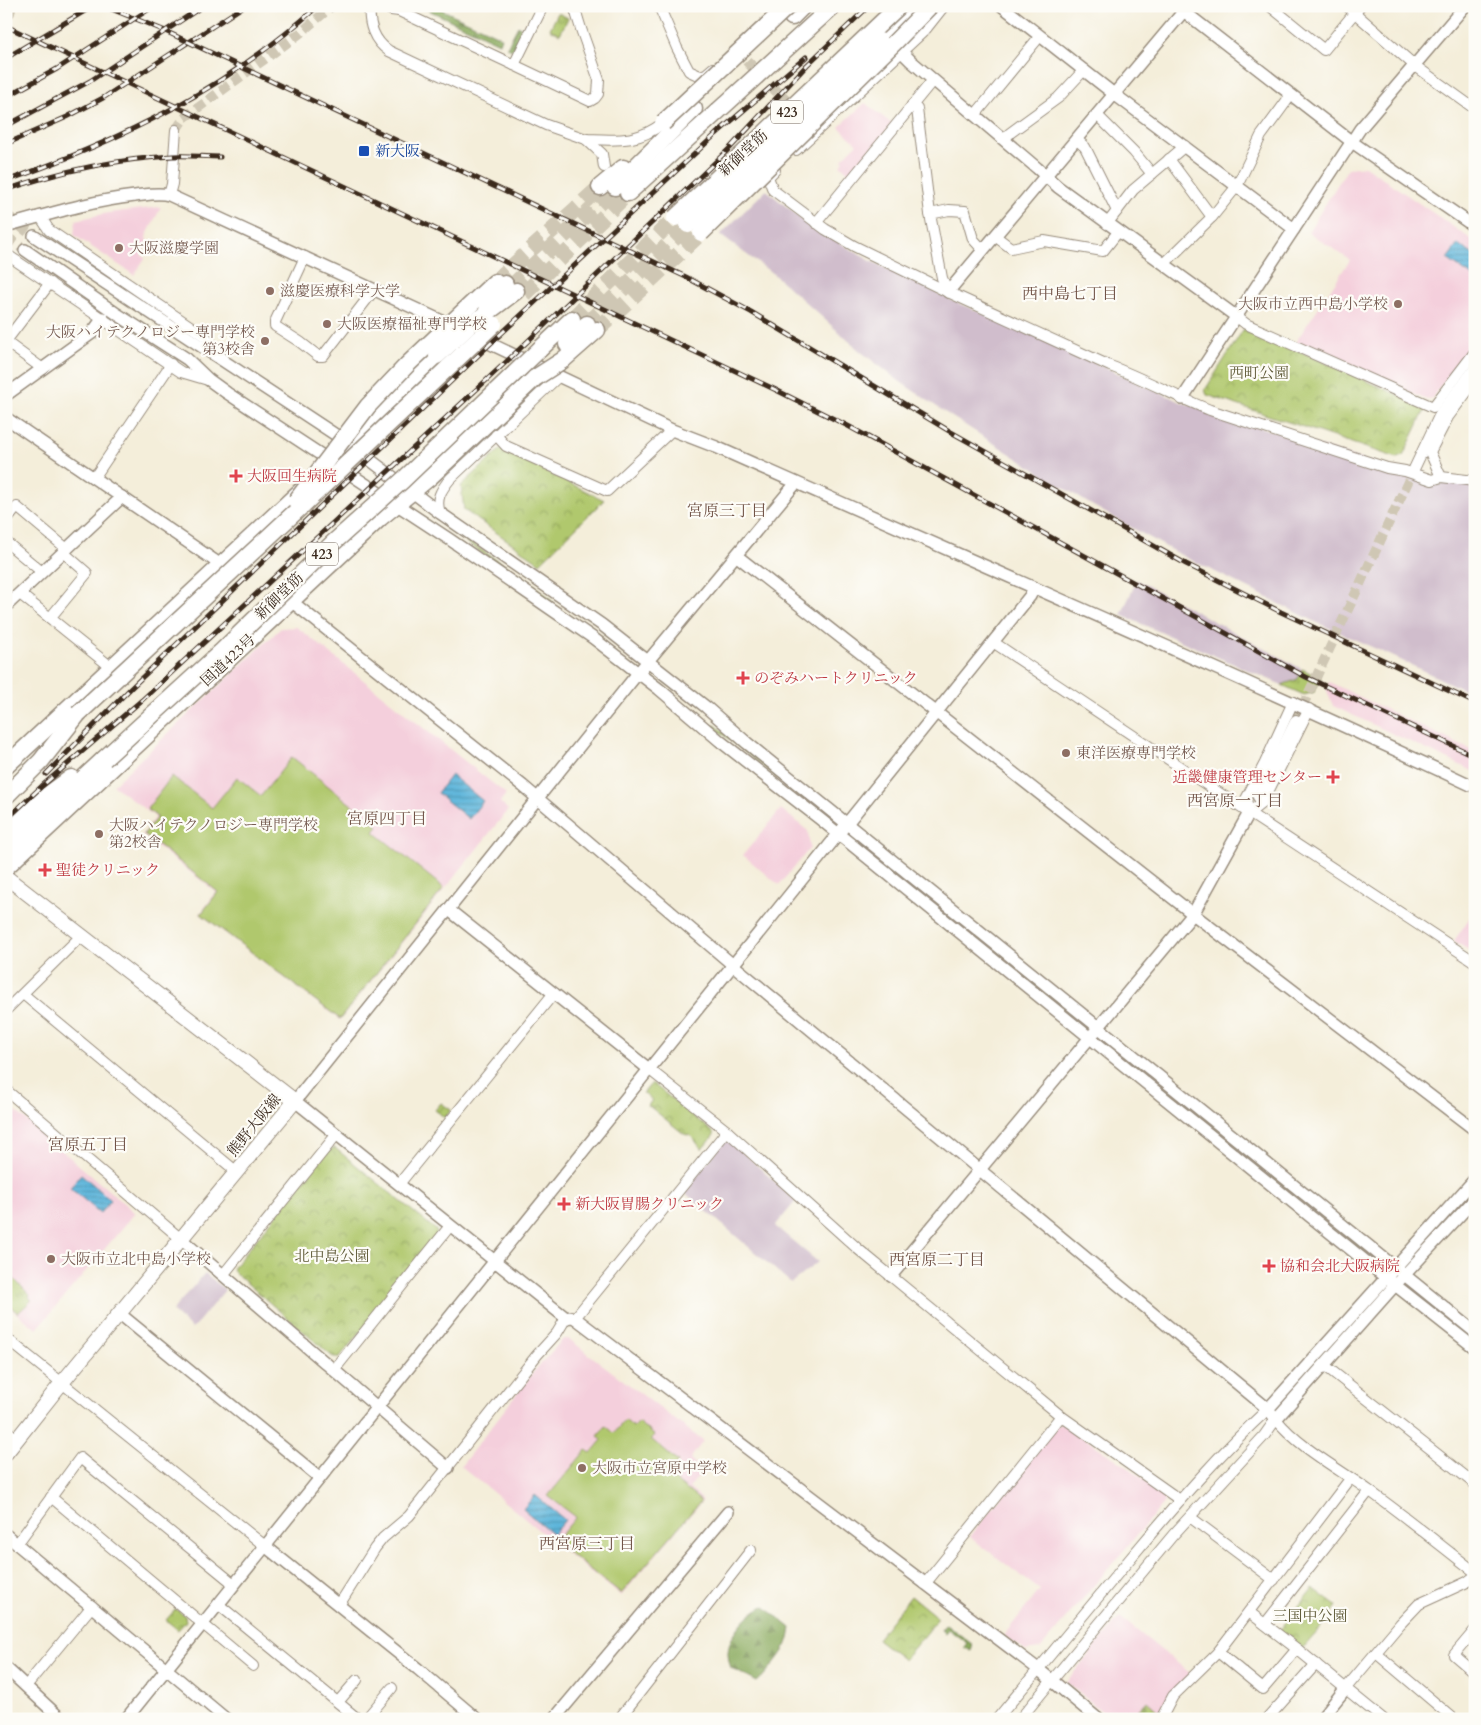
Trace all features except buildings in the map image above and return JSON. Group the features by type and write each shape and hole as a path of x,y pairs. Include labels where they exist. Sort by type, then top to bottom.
{"highway":[{"path":"614,189 647,176 833,6"},
{"name":"新御堂筋","path":"688,226 899,6"},
{"path":"688,226 916,6"},
{"path":"688,226 895,42 930,6"},
{"path":"614,189 794,10"},
{"path":"663,123 794,10"},
{"path":"647,176 682,122"},
{"path":"604,167 614,189"},
{"path":"6,766 331,461 437,356 510,288"},
{"path":"267,539 368,406 407,365 510,288"},
{"path":"6,781 267,539 510,288"},
{"name":"新御堂筋","path":"6,850 221,652 339,538 403,480 585,325 518,394"},
{"name":"国道423号","path":"6,867 396,503 430,477 518,394"},
{"path":"6,796 41,761 78,714"},
{"path":"6,833 62,784 104,760"}],"main road":[{"name":"熊野大阪線","path":"6,877 296,1101 6,1453"}],"street":[{"path":"370,6 371,27 380,44 389,52 546,124 586,139 634,139 645,135 663,123"},
{"path":"383,6 391,10 398,9 590,101 598,94 599,80 574,6"},
{"path":"514,65 543,6"},
{"path":"659,6 689,71 700,76 706,74 779,6"},
{"path":"944,6 925,30 768,177 773,190 816,223 854,246 948,292 1136,376 1182,399 1387,468 1405,471 1432,480 1441,477 1475,481"},
{"path":"1002,6 1114,94 1294,229"},
{"path":"1270,6 1324,50 1354,8 1414,65 1475,109"},
{"path":"1182,399 1352,142 1464,6"},
{"path":"948,292 1097,115 1183,8 1352,142 1475,227"},
{"path":"974,115 1040,36"},
{"path":"902,52 1058,187 1246,324 1433,407 1475,352"},
{"path":"1004,140 1010,133 1058,98 1084,70"},
{"path":"816,223 933,80"},
{"path":"1164,264 1212,217 1237,186 1261,136 1291,95"},
{"path":"912,105 917,109 930,214 942,278 948,292"},
{"path":"1097,115 1134,152 1152,174"},
{"path":"170,195 176,130"},
{"path":"586,139 602,154 604,167"},
{"path":"1076,139 1085,146 1117,211"},
{"path":"1107,224 1133,190 1185,146"},
{"path":"1169,159 1212,217"},
{"path":"6,226 106,200 154,194 170,195 672,430 716,447 1293,702 1475,787"},
{"path":"930,214 949,210 965,211 973,240 983,250"},
{"path":"40,216 49,230 206,337 224,360"},
{"path":"995,236 1011,248 1044,241 1103,251 1118,232"},
{"path":"34,236 348,443 440,513 594,620 706,707 721,722 1475,1332"},
{"path":"25,250 117,314 187,359 209,380 396,503 593,638 1475,1348"},
{"path":"6,254 181,372 209,380"},
{"path":"304,257 275,322 275,326 318,356 323,356 374,290"},
{"path":"43,368 6,341 50,283"},
{"path":"6,395 92,333 102,318"},
{"path":"348,443 356,410 446,323"},
{"path":"94,478 171,364"},
{"path":"1414,469 1441,412 1475,368"},
{"path":"440,513 437,504 438,496 450,479 559,376"},
{"path":"1441,477 1430,452 1448,417 1475,381"},
{"path":"6,418 221,565"},
{"path":"496,435 506,446 607,491 672,430"},
{"path":"796,483 638,673 296,1101 494,1261 1038,1669 1098,1719"},
{"path":"6,606 122,497"},
{"path":"6,521 17,507 65,550 86,572 50,618"},
{"path":"6,542 42,572"},
{"path":"737,556 1192,914 1475,1130"},
{"path":"126,1719 650,1070 1030,596 1034,588"},
{"path":"20,594 111,667"},
{"path":"291,601 538,799 733,965 1268,1409 1285,1431 1369,1491 1475,1572"},
{"path":"993,642 1475,962"},
{"path":"1249,813 1246,799 1293,702"},
{"path":"1249,813 1263,802 1309,710"},
{"path":"891,1276 1192,914 1249,813 1296,720"},
{"path":"449,910 727,1131 858,1249 1061,1416 1180,1500"},
{"path":"6,1010 81,936"},
{"path":"399,1184 554,993"},
{"path":"22,994 237,1172"},
{"path":"6,1090 448,1468"},
{"path":"339,1605 378,1544 409,1516 537,1355 727,1131"},
{"path":"223,1275 338,1134"},
{"path":"997,1719 1180,1500 1268,1409 1475,1179"},
{"path":"1020,1719 1167,1542 1264,1436 1276,1419 1396,1284 1475,1199"},
{"path":"334,1370 450,1226"},
{"path":"120,1314 320,1478"},
{"path":"6,1338 339,1605 469,1716"},
{"path":"1324,1365 1475,1484"},
{"path":"925,1584 1061,1416"},
{"path":"6,1430 17,1439"},
{"path":"226,1719 9,1539 51,1497 80,1458 234,1584"},
{"path":"1161,1719 1173,1696 1218,1652 1350,1479"},
{"path":"1265,1624 1369,1491"},
{"path":"51,1497 253,1666"},
{"path":"554,1719 728,1512"},
{"path":"1190,1517 1274,1580"},
{"path":"619,1719 751,1550"},
{"path":"1321,1719 1419,1604 1467,1582 1475,1576"},
{"path":"218,1604 358,1719"},
{"path":"26,1686 92,1606"},
{"path":"1249,1612 1383,1719"},
{"path":"1475,1630 1454,1655 1475,1673"},
{"path":"1218,1652 1263,1690 1297,1649"},
{"path":"1376,1653 1454,1719"},
{"path":"1267,1719 1316,1664"},
{"path":"6,1668 61,1719"},
{"path":"338,1702 357,1680"},
{"path":"366,1719 392,1688"}],"shaded area":[{"path":"865,103 892,124 851,175 840,165 844,161 842,159 857,144 839,127"},
{"name":"大阪市立西中島小学校","path":"1365,166 1475,242 1475,339 1432,398 1427,400 1295,343 1350,260 1308,232 1348,168"},
{"path":"766,190 809,225 871,261 953,301 1034,335 1181,402 1437,483 1448,482 1475,485 1475,695 1318,623 1175,552 1088,503 899,381 860,351 776,276 720,235"},
{"name":"大阪滋慶学園","path":"161,207 146,237 147,241 141,255 145,258 134,275 74,235 76,220 108,213"},
{"path":"1137,580 1302,669 1298,679 1282,685 1121,615"},
{"path":"297,627 506,794 500,802 508,810 340,1020 200,914 216,892 142,835 155,817 113,785 281,628"},
{"path":"1329,682 1475,752 1475,772 1333,706 1326,688"},
{"path":"781,809 808,831 810,848 779,885 743,855"},
{"path":"1475,910 1475,954 1454,941"},
{"name":"大阪市立北中島小学校","path":"6,1103 135,1213 37,1329 6,1305"},
{"path":"729,1140 796,1201 775,1226 818,1262 791,1283 683,1191 725,1141"},
{"path":"205,1273 225,1290 192,1329 172,1311"},
{"name":"大阪市立宮原中学校","path":"563,1339 569,1339 703,1441 690,1459 703,1470 689,1488 703,1500 621,1596 461,1466 536,1369"},
{"path":"1063,1424 1132,1470 1164,1495 1165,1502 1040,1649 1025,1651 1004,1635 1040,1590 970,1537 1057,1425"},
{"path":"1120,1617 1191,1674 1159,1713 1147,1701 1130,1719 1111,1719 1066,1682"}],"green space":[{"path":"434,6 501,37 499,43 422,7"},
{"path":"558,13 568,18 560,34 550,29"},
{"path":"518,26 524,29 511,50 507,47"},
{"name":"西町公園","path":"1247,328 1423,406 1425,410 1403,456 1397,458 1207,395 1205,390 1243,330"},
{"path":"501,449 604,500 540,563 464,510 461,486"},
{"path":"467,540 534,585 553,602 466,542"},
{"path":"1302,669 1321,678 1314,692 1304,695 1282,685 1298,679"},
{"path":"715,725 820,810 819,812 713,726"},
{"path":"292,757 378,826 374,832 444,888 340,1019 201,914 218,892 144,834 157,817 147,809 172,776 212,808 237,777 261,796"},
{"path":"868,848 1074,1015 867,850"},
{"path":"1121,1051 1370,1253 1368,1255 1119,1053"},
{"path":"652,1083 713,1132 714,1135 702,1149 691,1136 684,1134 649,1106 647,1107 652,1100 643,1093"},
{"path":"441,1103 451,1110 445,1118 435,1110"},
{"name":"北中島公園","path":"335,1148 436,1230 437,1237 339,1358 334,1358 234,1272 233,1268 330,1149"},
{"path":"1475,1189 1475,1192 1416,1255 1415,1254"},
{"path":"6,1271 30,1295 29,1297 32,1300 18,1313 6,1303"},
{"path":"1420,1293 1475,1337 1475,1341 1418,1296"},
{"path":"1376,1300 1287,1398 1286,1397"},
{"path":"625,1420 633,1427 638,1422 654,1435 651,1439 678,1462 668,1475 701,1501 621,1594 555,1542 576,1517 548,1496 586,1450 591,1453 602,1440 598,1436 606,1426 614,1433"},
{"name":"三国中公園","path":"1313,1588 1337,1606 1302,1649 1279,1631"},
{"path":"911,1596 938,1618 904,1660 877,1639"},
{"path":"764,1606 791,1628 785,1648 769,1670 757,1682 731,1668 728,1652 732,1638 741,1624 752,1613"},
{"path":"176,1609 185,1616 186,1621 178,1630 166,1620"},
{"path":"946,1624 973,1645 971,1651 964,1647 967,1643 948,1629 945,1633 941,1630"},
{"path":"1147,1701 1161,1714 1158,1719 1130,1719"}],"water":[{"path":"1458,244 1475,256 1475,278 1447,259"},
{"path":"451,775 483,801 469,819 437,793"},
{"path":"81,1174 111,1200 100,1213 70,1188"},
{"path":"535,1495 565,1520 553,1534 523,1509"}],"tunnel":[{"path":"6,17 10,13 12,6"},
{"path":"176,130 184,118 299,34 332,6"},
{"path":"735,49 797,112"},
{"path":"511,287 615,187"},
{"path":"495,282 599,188"},
{"path":"524,294 628,193"},
{"path":"6,215 34,236"},
{"path":"572,319 675,218"},
{"path":"587,324 688,225"},
{"path":"597,330 701,233"},
{"path":"6,237 25,250"},
{"path":"1296,720 1414,469"}],"railway":[{"path":"6,58 93,6"},
{"path":"104,6 163,30 686,277 751,312 951,432 1186,564 1281,612 1475,703"},
{"path":"6,97 57,69 154,6"},
{"path":"6,126 90,81 203,6"},
{"path":"6,144 67,117 103,98 244,6"},
{"path":"6,181 91,148 171,109 247,63 318,6"},
{"path":"6,820 42,786 142,700 506,362 730,148 807,65 869,6"},
{"path":"6,26 776,390 848,426 1306,677 1475,756"},
{"path":"46,774 131,688 490,344 716,134 806,57"},
{"path":"6,190 47,177 109,163 173,156 220,157"}],"place":[{"name":"新大阪","path":"364,151"},
{"name":"大阪滋慶学園","path":"119,248"},
{"name":"滋慶医療科学大学","path":"270,291"},
{"name":"大阪市立西中島小学校","path":"1398,304"},
{"name":"大阪医療福祉専門学校","path":"327,324"},
{"name":"大阪ハイテクノロジー専門学校 第3校舎","path":"265,341"},
{"name":"大阪回生病院","path":"236,476"},
{"name":"のぞみハートクリニック","path":"743,678"},
{"name":"東洋医療専門学校","path":"1066,753"},
{"name":"近畿健康管理センター","path":"1333,777"},
{"name":"大阪ハイテクノロジー専門学校 第2校舎","path":"99,834"},
{"name":"聖徒クリニック","path":"45,870"},
{"name":"新大阪胃腸クリニック","path":"564,1204"},
{"name":"大阪市立北中島小学校","path":"51,1259"},
{"name":"協和会北大阪病院","path":"1269,1266"},
{"name":"大阪市立宮原中学校","path":"582,1468"}],"district":[{"name":"西中島七丁目","path":"1070,294"},
{"name":"宮原三丁目","path":"727,511"},
{"name":"西宮原一丁目","path":"1235,801"},
{"name":"宮原四丁目","path":"387,819"},
{"name":"宮原五丁目","path":"88,1145"},
{"name":"西宮原二丁目","path":"937,1260"},
{"name":"西宮原三丁目","path":"587,1544"}]}
